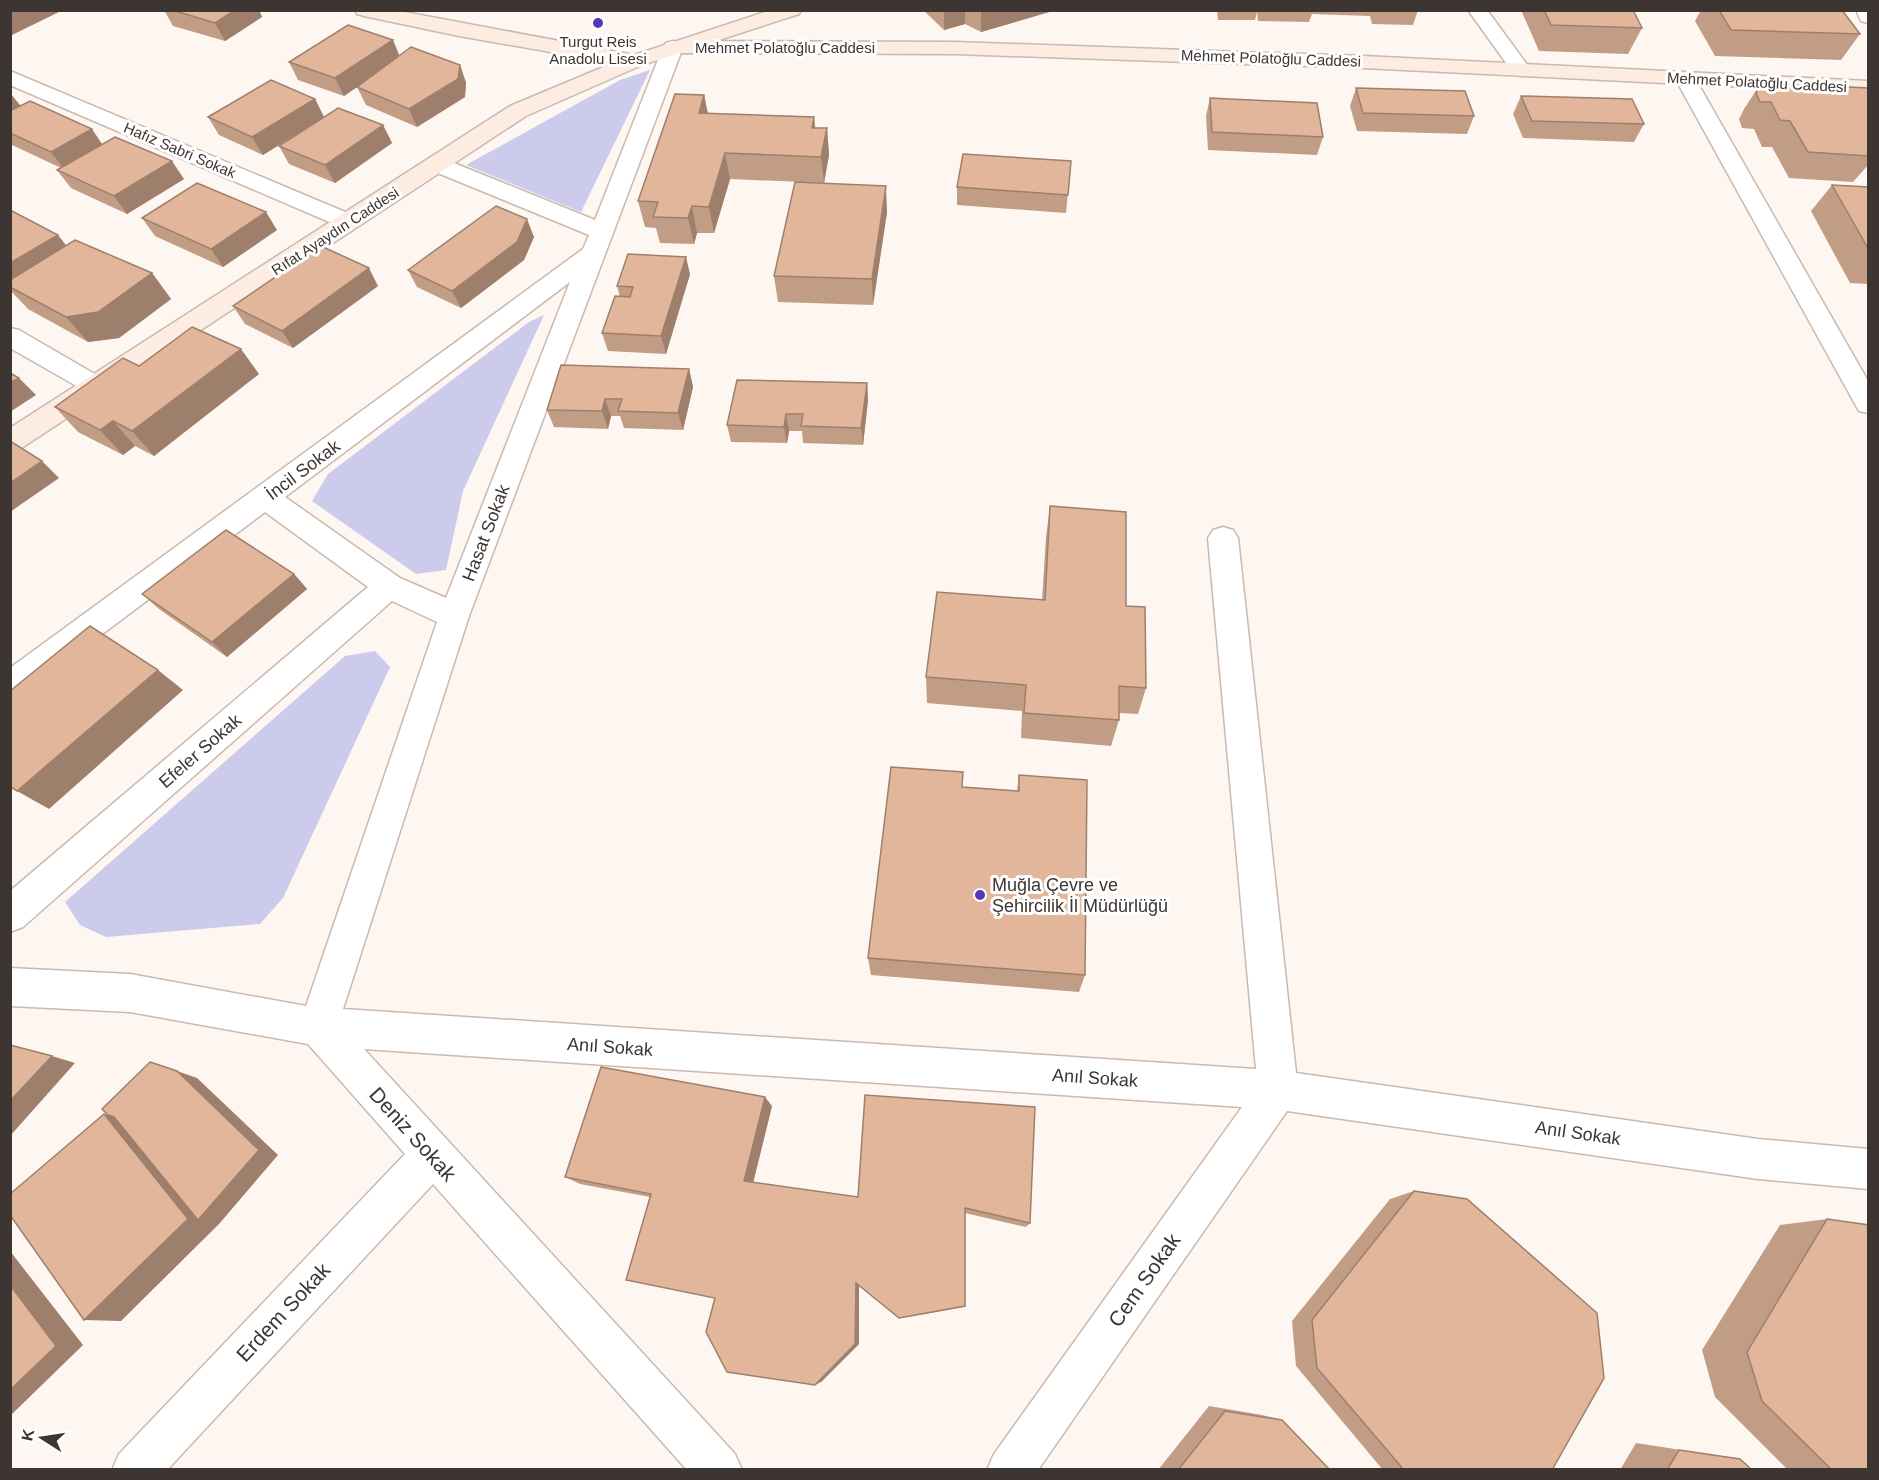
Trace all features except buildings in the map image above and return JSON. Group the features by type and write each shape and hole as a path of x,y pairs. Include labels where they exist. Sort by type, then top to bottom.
{"street":[{"path":"364,10 459,30 635,61"},
{"name":"Rıfat Ayaydın Caddesi","path":"10,442 518,111 635,61 792,10"},
{"path":"1477,10 1521,70"},
{"path":"1865,10 1869,17"},
{"name":"Mehmet Polatoğlu Caddesi","path":"673,47 955,48 1363,62 1686,80 1869,87"},
{"name":"Hasat Sokak","path":"318,1027 454,616 673,47"},
{"name":"Hafız Sabri Sokak","path":"10,77 349,222"},
{"path":"1686,80 1869,404"},
{"path":"436,164 599,242"},
{"name":"İncil Sokak","path":"18,670 265,498 599,242"},
{"path":"10,336 96,386"},
{"path":"1840,351 1869,364"},
{"path":"265,498 389,586 454,616"},
{"path":"1223,538 1278,1090"},
{"name":"Efeler Sokak","path":"10,915 389,586"},
{"path":"10,987 130,993 318,1027"},
{"name":"Anıl Sokak","path":"318,1027 1278,1090 1758,1159 1869,1169"},
{"name":"Deniz Sokak","path":"318,1027 719,1470"},
{"name":"Cem Sokak","path":"1010,1470 1278,1090"},
{"name":"Erdem Sokak","path":"135,1470 432,1155"}],"shaded area":[{"path":"650,70 581,212 466,165 620,80"},
{"path":"544,315 463,491 446,570 416,574 312,501 328,474 529,322"},
{"path":"375,651 390,667 283,898 260,924 106,937 80,925 65,902 345,656"}],"place":[{"name":"Turgut Reis Anadolu Lisesi","path":"598,23"},
{"name":"Muğla Çevre ve Şehircilik İl Müdürlüğü","path":"980,895"}]}
